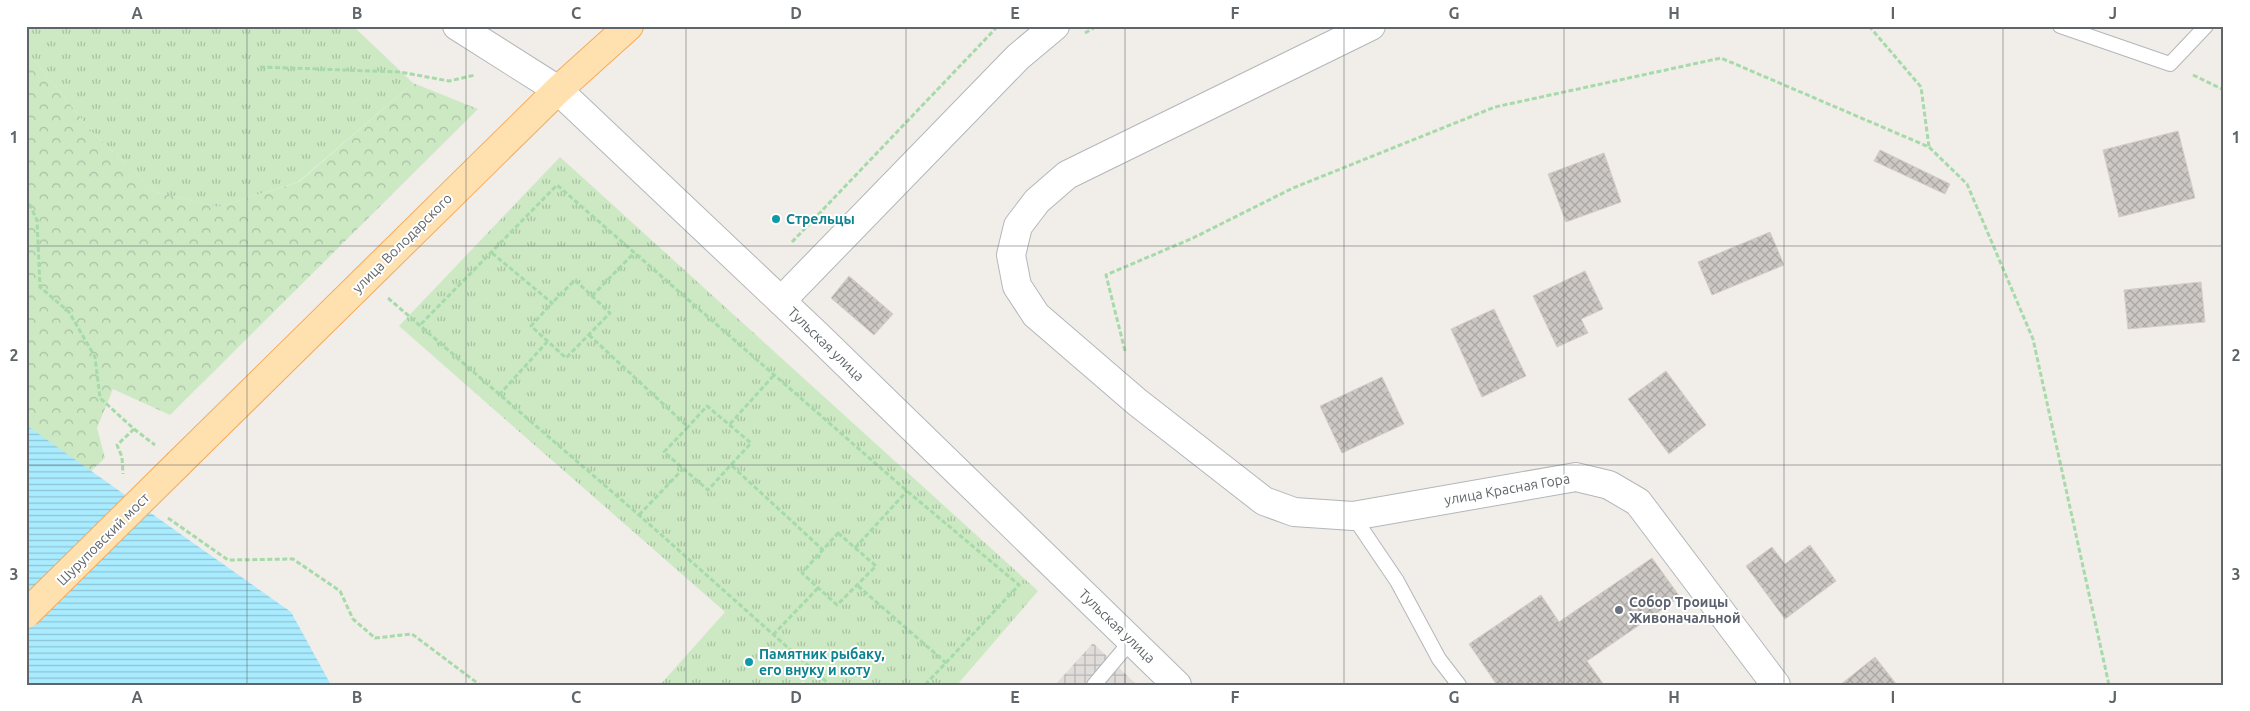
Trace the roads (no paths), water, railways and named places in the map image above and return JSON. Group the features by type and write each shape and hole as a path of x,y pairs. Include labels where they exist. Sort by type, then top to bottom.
{"main road":[{"name":"улица Володарского","path":"179,463 558,90 629,26"},
{"name":"Шуруповский мост","path":"26,614 179,463"}],"street":[{"name":"Тульская улица","path":"457,26 558,90 780,301 1177,685"},
{"path":"780,301 1018,57 1055,26"},
{"name":"улица Красная Гора","path":"1371,26 1067,175 1037,201 1018,226 1011,255 1017,286 1036,315 1137,402 1264,501 1294,512 1353,516 1576,477 1609,485 1638,502 1776,685"}],"lane":[{"path":"2060,26 2170,64 2206,26"},
{"path":"1353,516 1397,581 1439,659 1459,685"},
{"path":"1095,685 1131,641"}],"water":[{"path":"26,425 291,612 331,685 26,685"}],"place":[{"name":"Стрельцы","path":"776,219"},
{"name":"Собор Троицы Живоначальной","path":"1619,610"},
{"name":"Памятник рыбаку, его внуку и коту","path":"749,662"}]}
